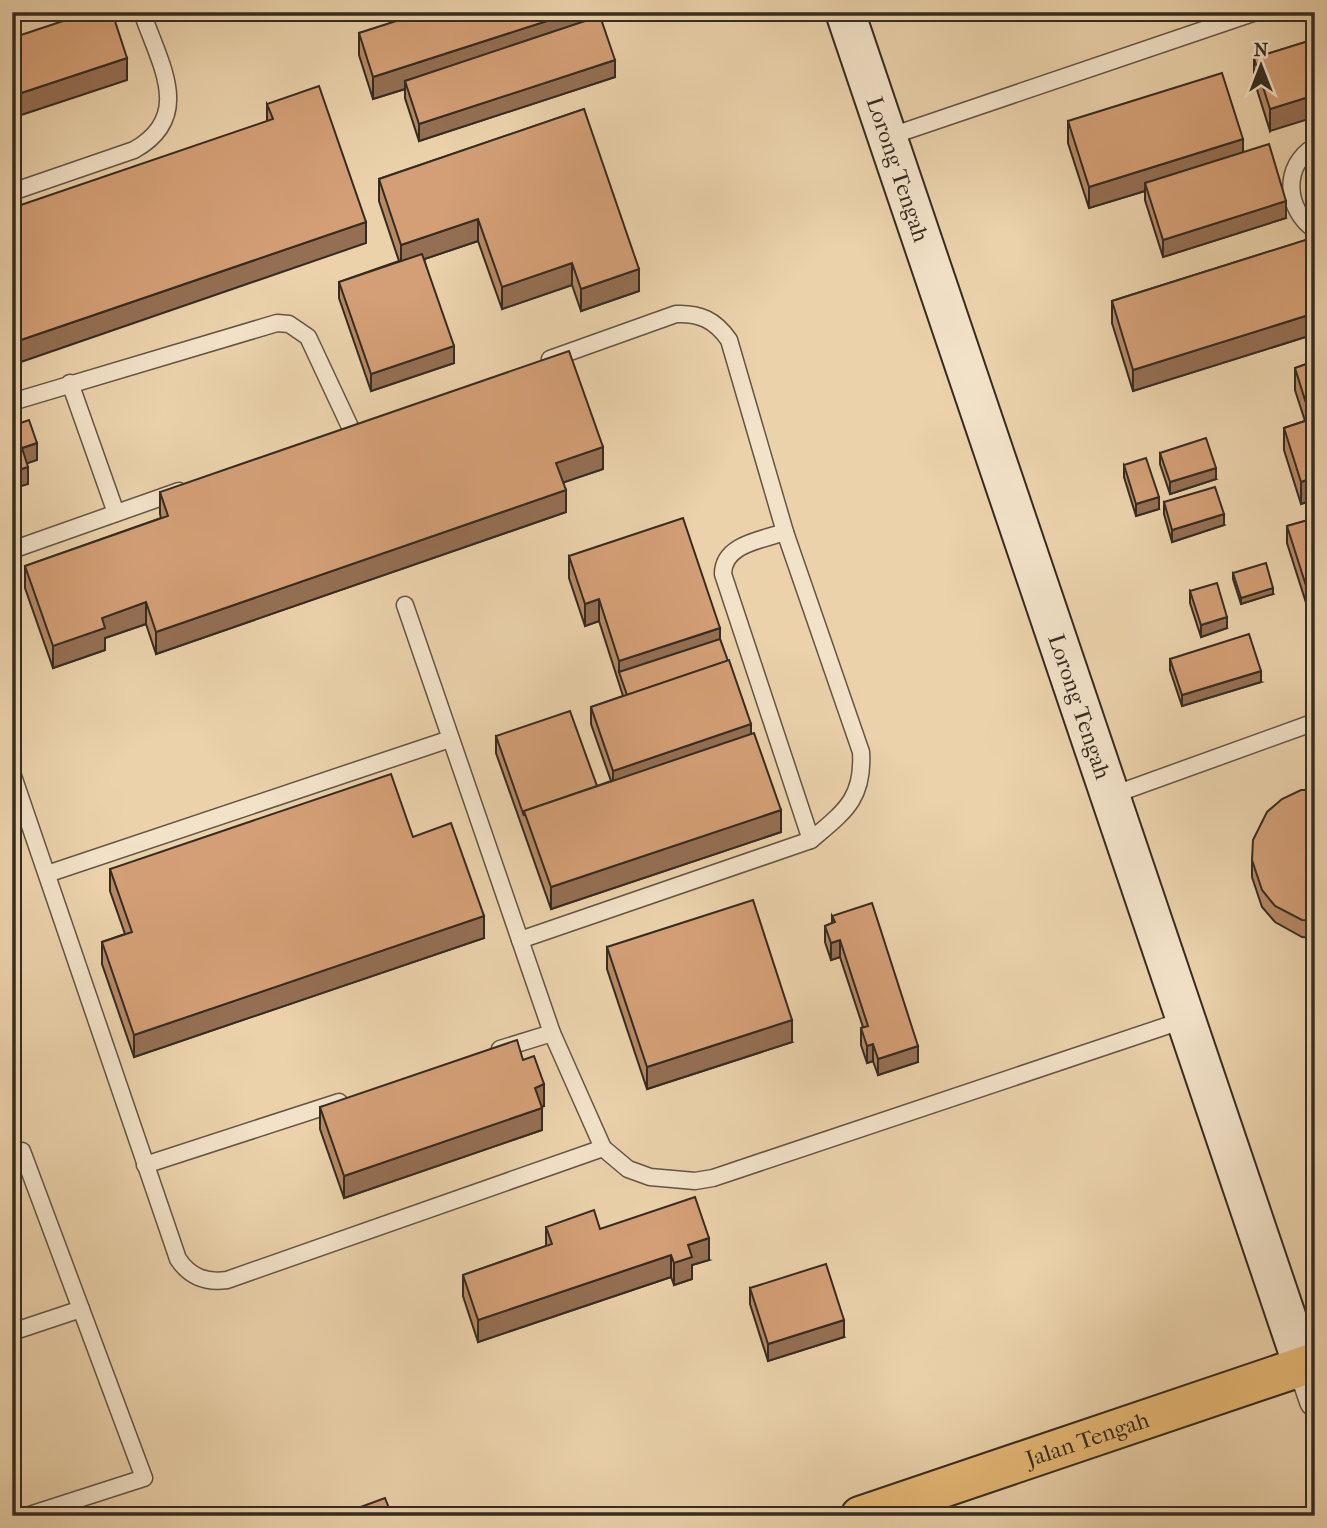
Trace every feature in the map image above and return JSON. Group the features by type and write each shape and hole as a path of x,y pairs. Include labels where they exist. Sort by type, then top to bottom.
{"main road":[{"name":"Jalan Tengah","path":"860,1516 1311,1376"}],"street":[{"name":"Lorong Tengah","path":"845,12 1110,796 1311,1376"}],"lane":[{"path":"12,192 134,150 161,129 171,98 142,12"},
{"path":"888,137 1256,12"},
{"path":"1315,146 1295,163 1290,175 1290,188 1300,219 1315,230"},
{"path":"520,940 811,840 849,807 858,790 862,771 861,752 785,532 729,340 720,327 707,318 692,313 676,314 535,364"},
{"path":"12,402 265,325 289,324 309,337 351,429"},
{"path":"70,383 116,513"},
{"path":"12,550 195,485"},
{"path":"785,532 734,550 724,560 723,574 811,840"},
{"path":"405,604 552,1033 603,1148 628,1170 650,1177 695,1181 713,1178 1187,1019"},
{"path":"1110,796 1315,722"},
{"path":"47,874 450,739"},
{"path":"12,773 178,1259 194,1276 216,1282 603,1148"},
{"path":"486,1054 552,1033"},
{"path":"145,1165 354,1097"},
{"path":"12,1154 22,1151 144,1478 26,1516"},
{"path":"12,1332 81,1309"}],"building":[{"path":"90,12 112,12 127,58 12,96 12,38"},
{"path":"424,12 575,12 373,77 359,33"},
{"path":"600,16 615,60 419,124 405,81"},
{"path":"1315,39 1315,95 1270,109 1254,58"},
{"path":"1222,73 1243,139 1089,187 1068,121"},
{"path":"319,86 366,222 12,343 12,208 273,119 267,104"},
{"path":"584,109 639,269 581,289 572,263 502,287 478,219 401,245 379,179"},
{"path":"1269,144 1286,201 1163,240 1145,183"},
{"path":"1315,237 1315,313 1133,370 1112,301"},
{"path":"422,254 454,346 371,374 339,282"},
{"path":"569,351 603,447 556,463 566,490 156,632 146,602 102,618 105,628 53,646 25,566 168,516 160,492"},
{"path":"1315,361 1315,477 1301,482 1284,428 1311,419 1295,368"},
{"path":"29,420 37,443 22,448 28,467 12,472 12,426"},
{"path":"1206,438 1216,468 1170,482 1160,453"},
{"path":"1146,458 1159,497 1136,504 1124,465"},
{"path":"1215,487 1224,514 1172,530 1164,502"},
{"path":"683,518 720,628 619,661 599,599 585,604 569,556"},
{"path":"1315,518 1315,614 1287,526"},
{"path":"1266,563 1273,588 1241,598 1233,573"},
{"path":"1217,583 1227,617 1201,625 1190,591"},
{"path":"1249,634 1261,671 1182,695 1170,659"},
{"path":"720,639 728,661 627,695 619,672"},
{"path":"729,660 751,724 613,771 591,707"},
{"path":"570,711 597,786 524,811 524,816 496,736"},
{"path":"754,733 781,810 551,887 524,811"},
{"path":"391,774 413,837 451,823 484,916 134,1035 102,942 132,932 110,869"},
{"path":"1301,790 1315,790 1315,921 1302,920 1275,906 1262,890 1252,860 1253,840 1267,812 1282,799"},
{"path":"753,900 792,1020 647,1067 607,947"},
{"path":"872,903 918,1046 878,1059 873,1044 867,1046 861,1028 868,1026 840,940 831,943 825,926 835,922 832,916"},
{"path":"517,1040 523,1060 534,1056 544,1084 535,1088 542,1108 344,1176 320,1107"},
{"path":"695,1197 709,1238 688,1245 692,1257 674,1263 671,1255 478,1320 463,1275 552,1244 546,1227 594,1210 600,1229"},
{"path":"826,1264 844,1320 768,1344 750,1288"},
{"path":"385,1498 392,1516 336,1516"}]}
